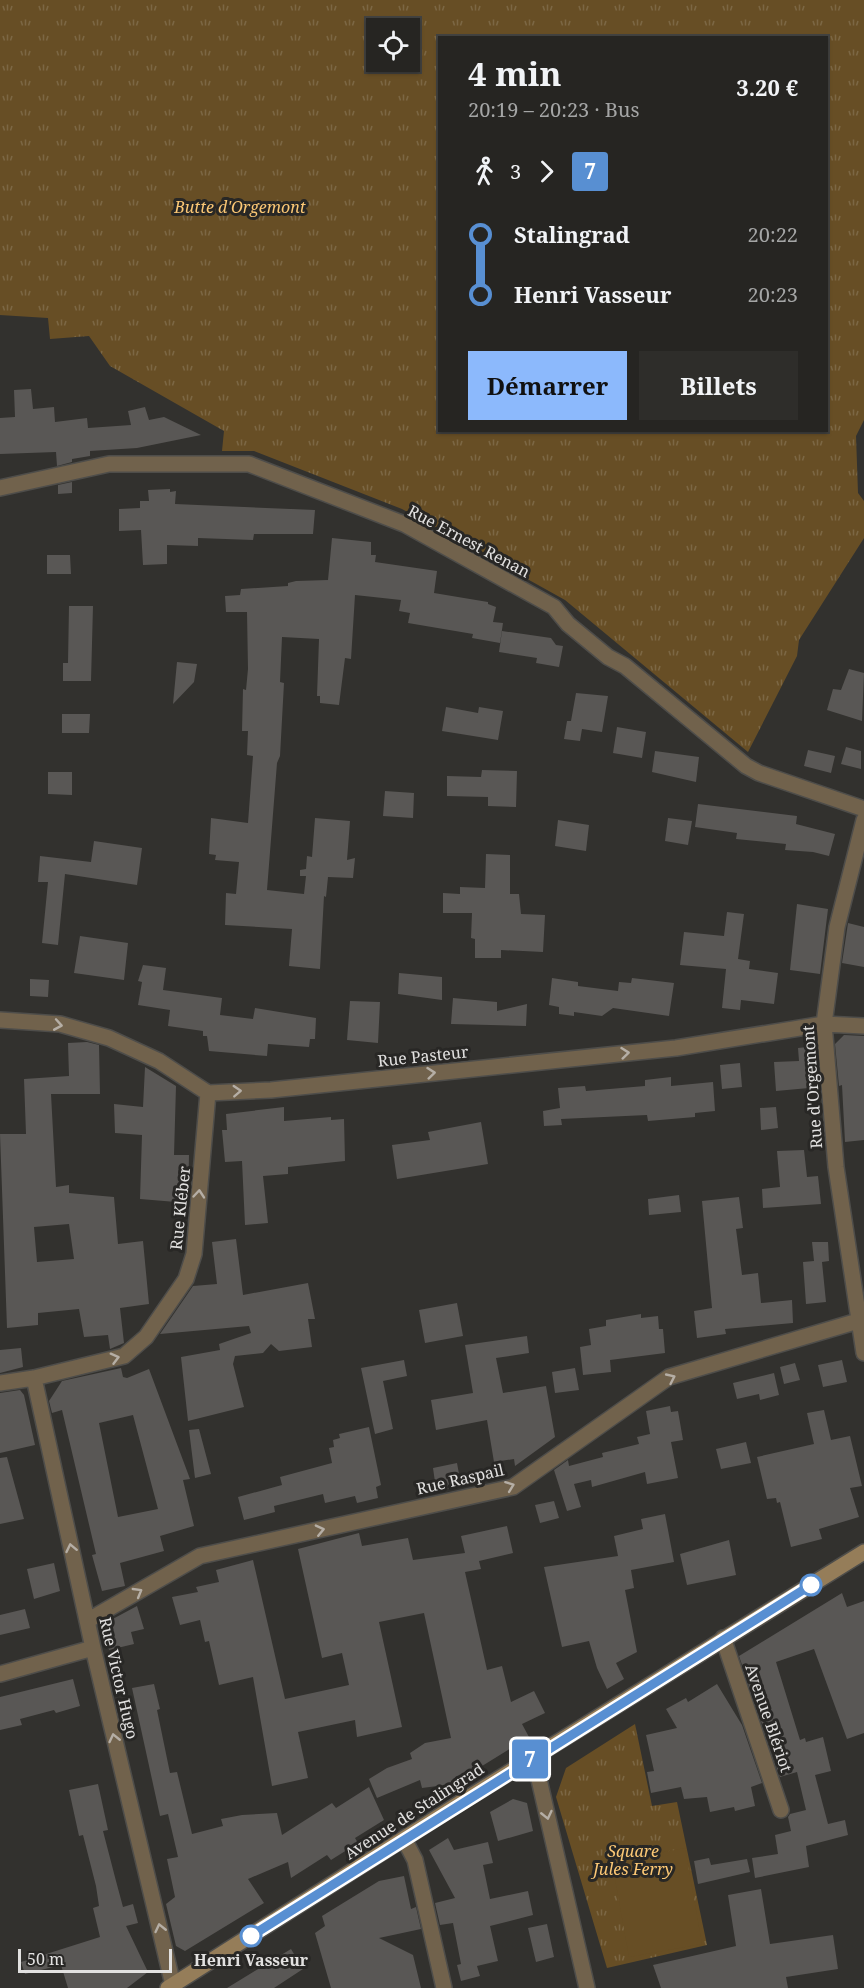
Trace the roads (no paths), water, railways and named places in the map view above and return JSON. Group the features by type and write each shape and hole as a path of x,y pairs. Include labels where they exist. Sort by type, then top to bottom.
{"main road":[{"name":"Avenue de Stalingrad","path":"171,1986 528,1760 864,1552"}],"street":[{"name":"Rue Ernest Renan","path":"0,488 110,464 249,464 404,525 554,608 588,641 608,657 625,666 746,766 759,773 864,809"},
{"name":"Rue d'Orgemont","path":"864,820 837,927 824,1024 836,1167 864,1353"},
{"path":"0,1020 60,1024 109,1038 159,1061 208,1093"},
{"name":"Rue Pasteur","path":"208,1093 271,1090 676,1048 824,1024 864,1026"},
{"name":"Rue Kléber","path":"0,1383 34,1378 124,1356 146,1337 186,1279 194,1254 208,1093"},
{"name":"Rue Raspail","path":"87,1622 200,1556 513,1486 669,1377 858,1321"},
{"name":"Rue Victor Hugo","path":"34,1378 87,1622 171,1986"},
{"name":"Avenue Blériot","path":"723,1638 781,1810"},
{"path":"0,1674 93,1648"},
{"path":"528,1760 538,1775 587,1988"},
{"path":"404,1839 416,1860 444,1988"}],"place":[{"name":"Henri Vasseur","path":"251,1936"}],"park label":[{"name":"Butte d'Orgemont","path":"240,207"},
{"name":"Square Jules Ferry","path":"633,1860"}]}
